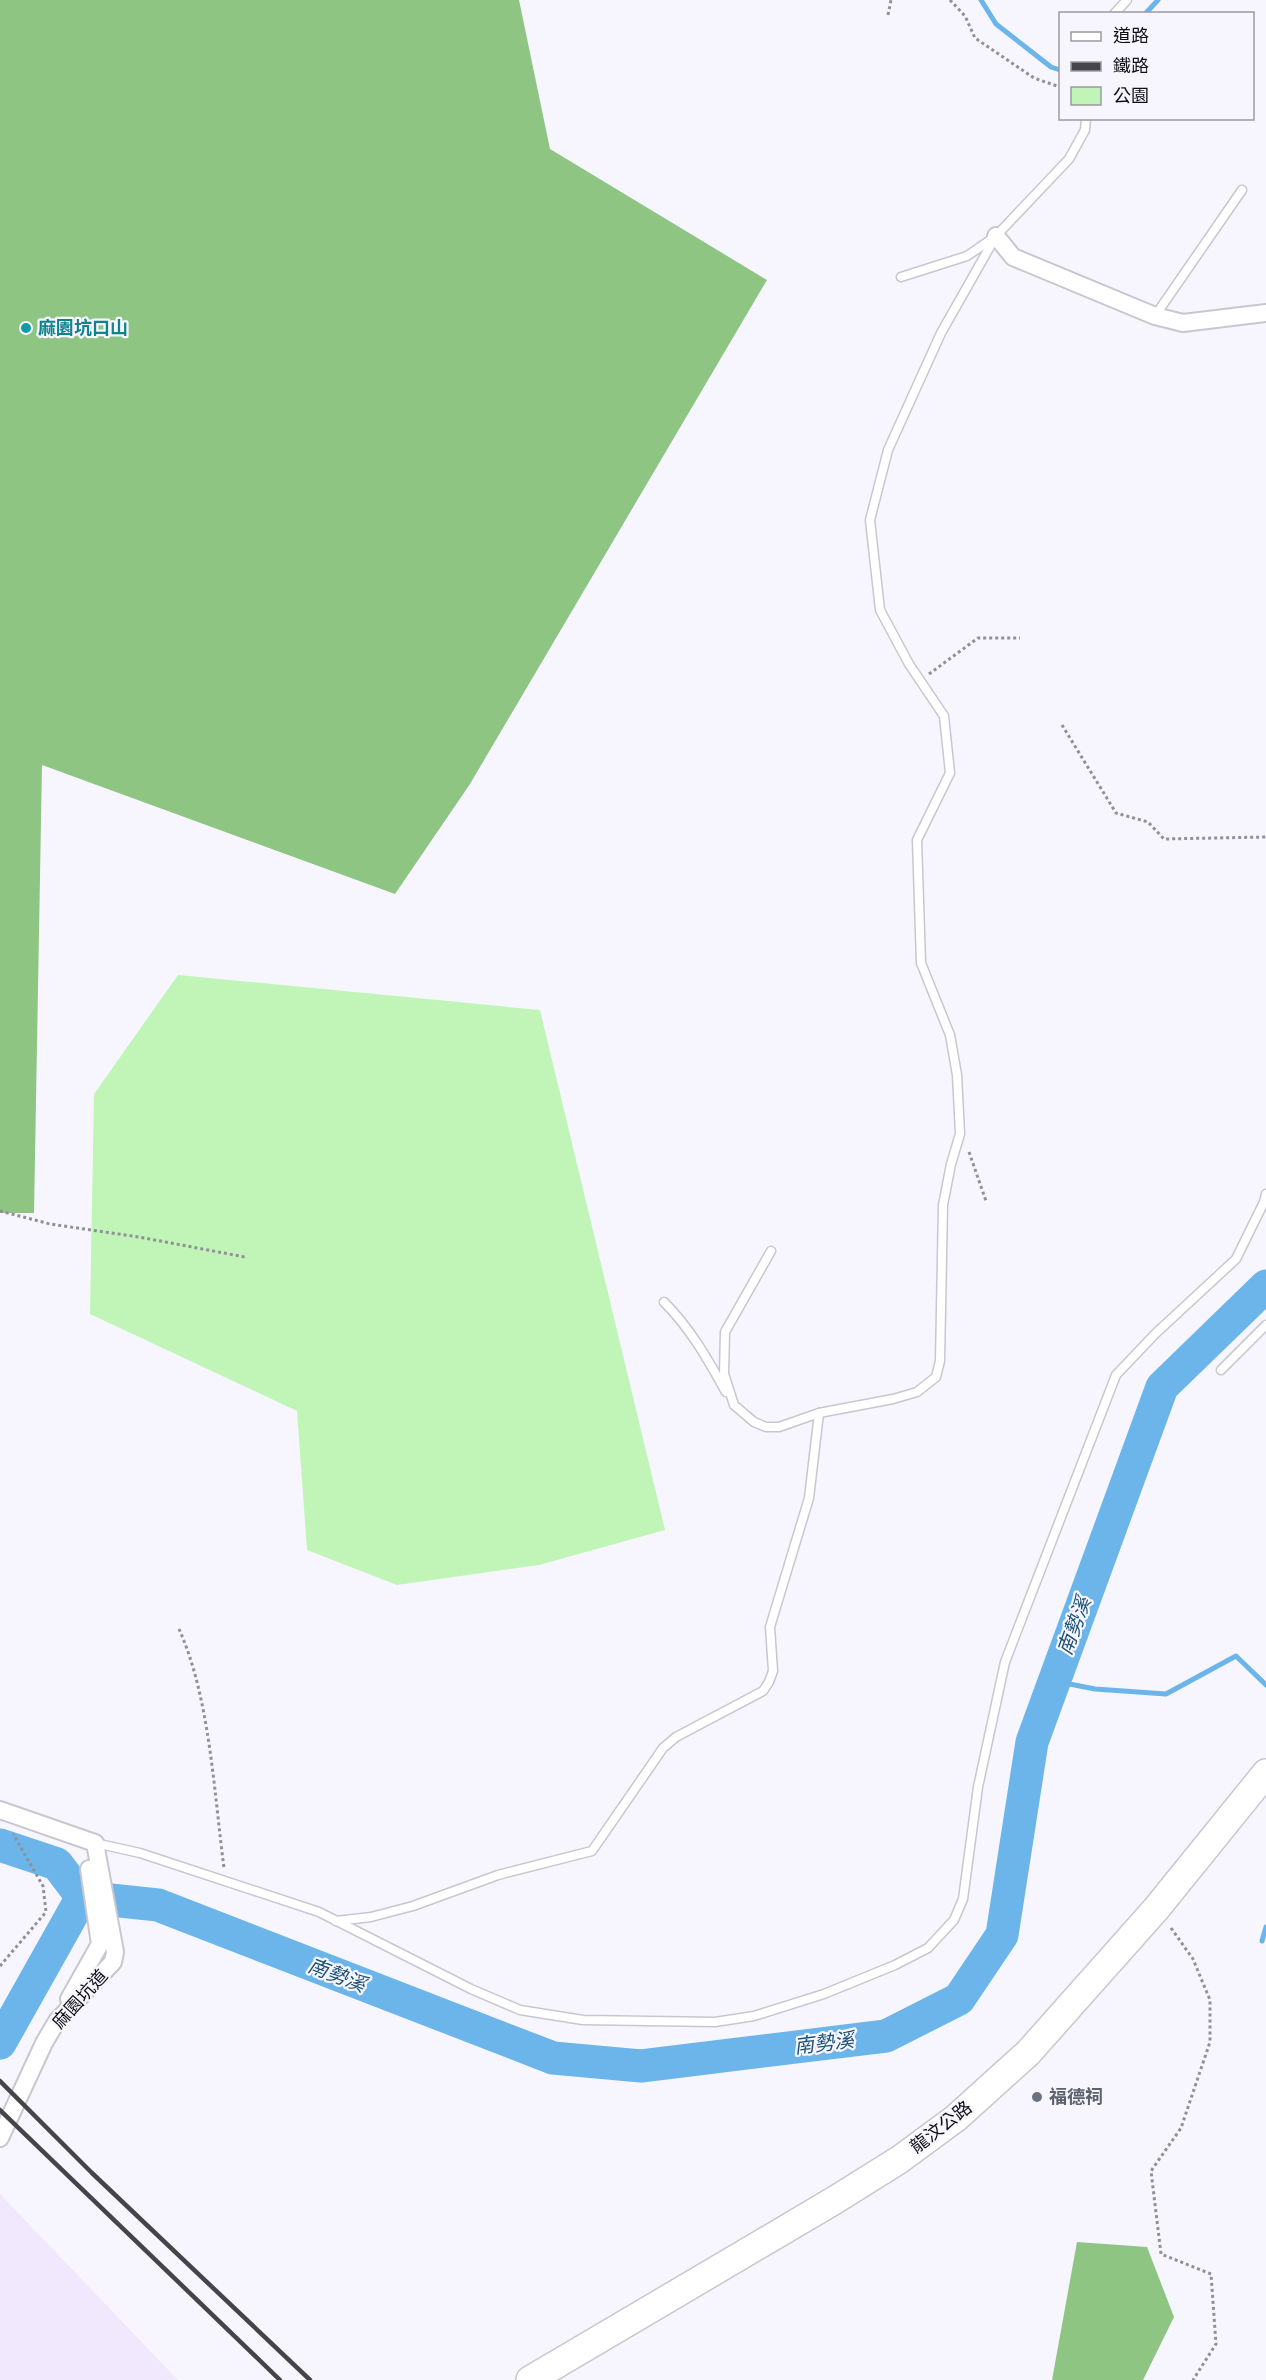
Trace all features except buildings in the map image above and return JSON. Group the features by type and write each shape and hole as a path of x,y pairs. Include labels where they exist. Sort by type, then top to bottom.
{"main road":[{"name":"龍汶公路","path":"530,2380 844,2194 899,2160 956,2118 1028,2053 1156,1909 1266,1773"}],"street":[{"path":"996,236 1013,257 1155,316 1183,323 1266,314"},
{"path":"0,1810 90,1841 100,1944 57,2021"},
{"name":"麻園坑道","path":"0,2138 44,2043 57,2021 113,1962 115,1952 90,1841"}],"lane":[{"path":"1116,12 1126,0"},
{"path":"901,277 968,256 996,236 1069,159 1085,130 1086,120"},
{"path":"1155,316 1242,190"},
{"path":"664,1302 678,1316 698,1343 734,1405 754,1422 766,1427 779,1427 819,1413 893,1399 917,1392 936,1377 940,1361 943,1204 960,1134 957,1075 950,1035 921,963 917,840 950,774 944,716 920,680 880,610 870,520 888,450 941,333 996,236"},
{"path":"90,1841 140,1853 319,1912 471,1989 520,2010 583,2020 715,2022 754,2016 824,1994 895,1965 928,1947 954,1920 963,1899 978,1787 1005,1662 1116,1375 1155,1334 1236,1259 1266,1194"},
{"path":"734,1405 724,1374 725,1332 771,1251"},
{"path":"1221,1370 1266,1325"},
{"path":"336,1921 371,1917 413,1906 498,1875 592,1851 663,1748 676,1737 763,1691 772,1671 770,1627 809,1498 819,1413"}],"path":[{"path":"888,15 891,0"},
{"path":"950,0 965,16 975,38 1034,78 1059,87"},
{"path":"920,680 978,638 1020,638"},
{"path":"1062,725 1116,813 1148,822 1164,839 1266,837"},
{"path":"960,1134 986,1201"},
{"path":"0,1211 50,1224 139,1237 244,1257"},
{"path":"180,1629 188,1649 202,1702 225,1882"},
{"path":"0,1966 46,1912 43,1886 11,1830"},
{"path":"1156,1909 1192,1959 1210,2000 1210,2042 1181,2128 1151,2171 1161,2254 1211,2274 1216,2344 1193,2380"}],"shaded area":[{"path":"0,2194 178,2380 0,2380"}],"green space":[{"path":"0,0 519,0 550,149 767,280 470,784 395,894 42,765 34,1213 0,1213"},
{"path":"178,975 540,1010 665,1530 539,1565 397,1585 307,1550 297,1411 90,1314 94,1094"},
{"path":"1077,2242 1147,2247 1174,2317 1143,2380 1052,2380"}],"waterway":[{"path":"981,0 996,24 1051,67 1059,70"},
{"path":"1147,12 1158,0"},
{"name":"南勢溪","path":"0,2043 82,1897 158,1905 553,2058 641,2066 886,2036 959,1999 1002,1935 1032,1742 1162,1387 1266,1286"},
{"path":"1054,1681 1095,1689 1166,1694 1236,1656 1266,1685"},
{"path":"0,1845 57,1864 82,1897"},
{"path":"1262,1941 1266,1927"}],"railway":[{"path":"0,2081 92,2173 310,2380"},
{"path":"0,2110 280,2380"}],"place":[{"name":"麻園坑口山","path":"26,328"},
{"name":"福德祠","path":"1037,2097"}]}
